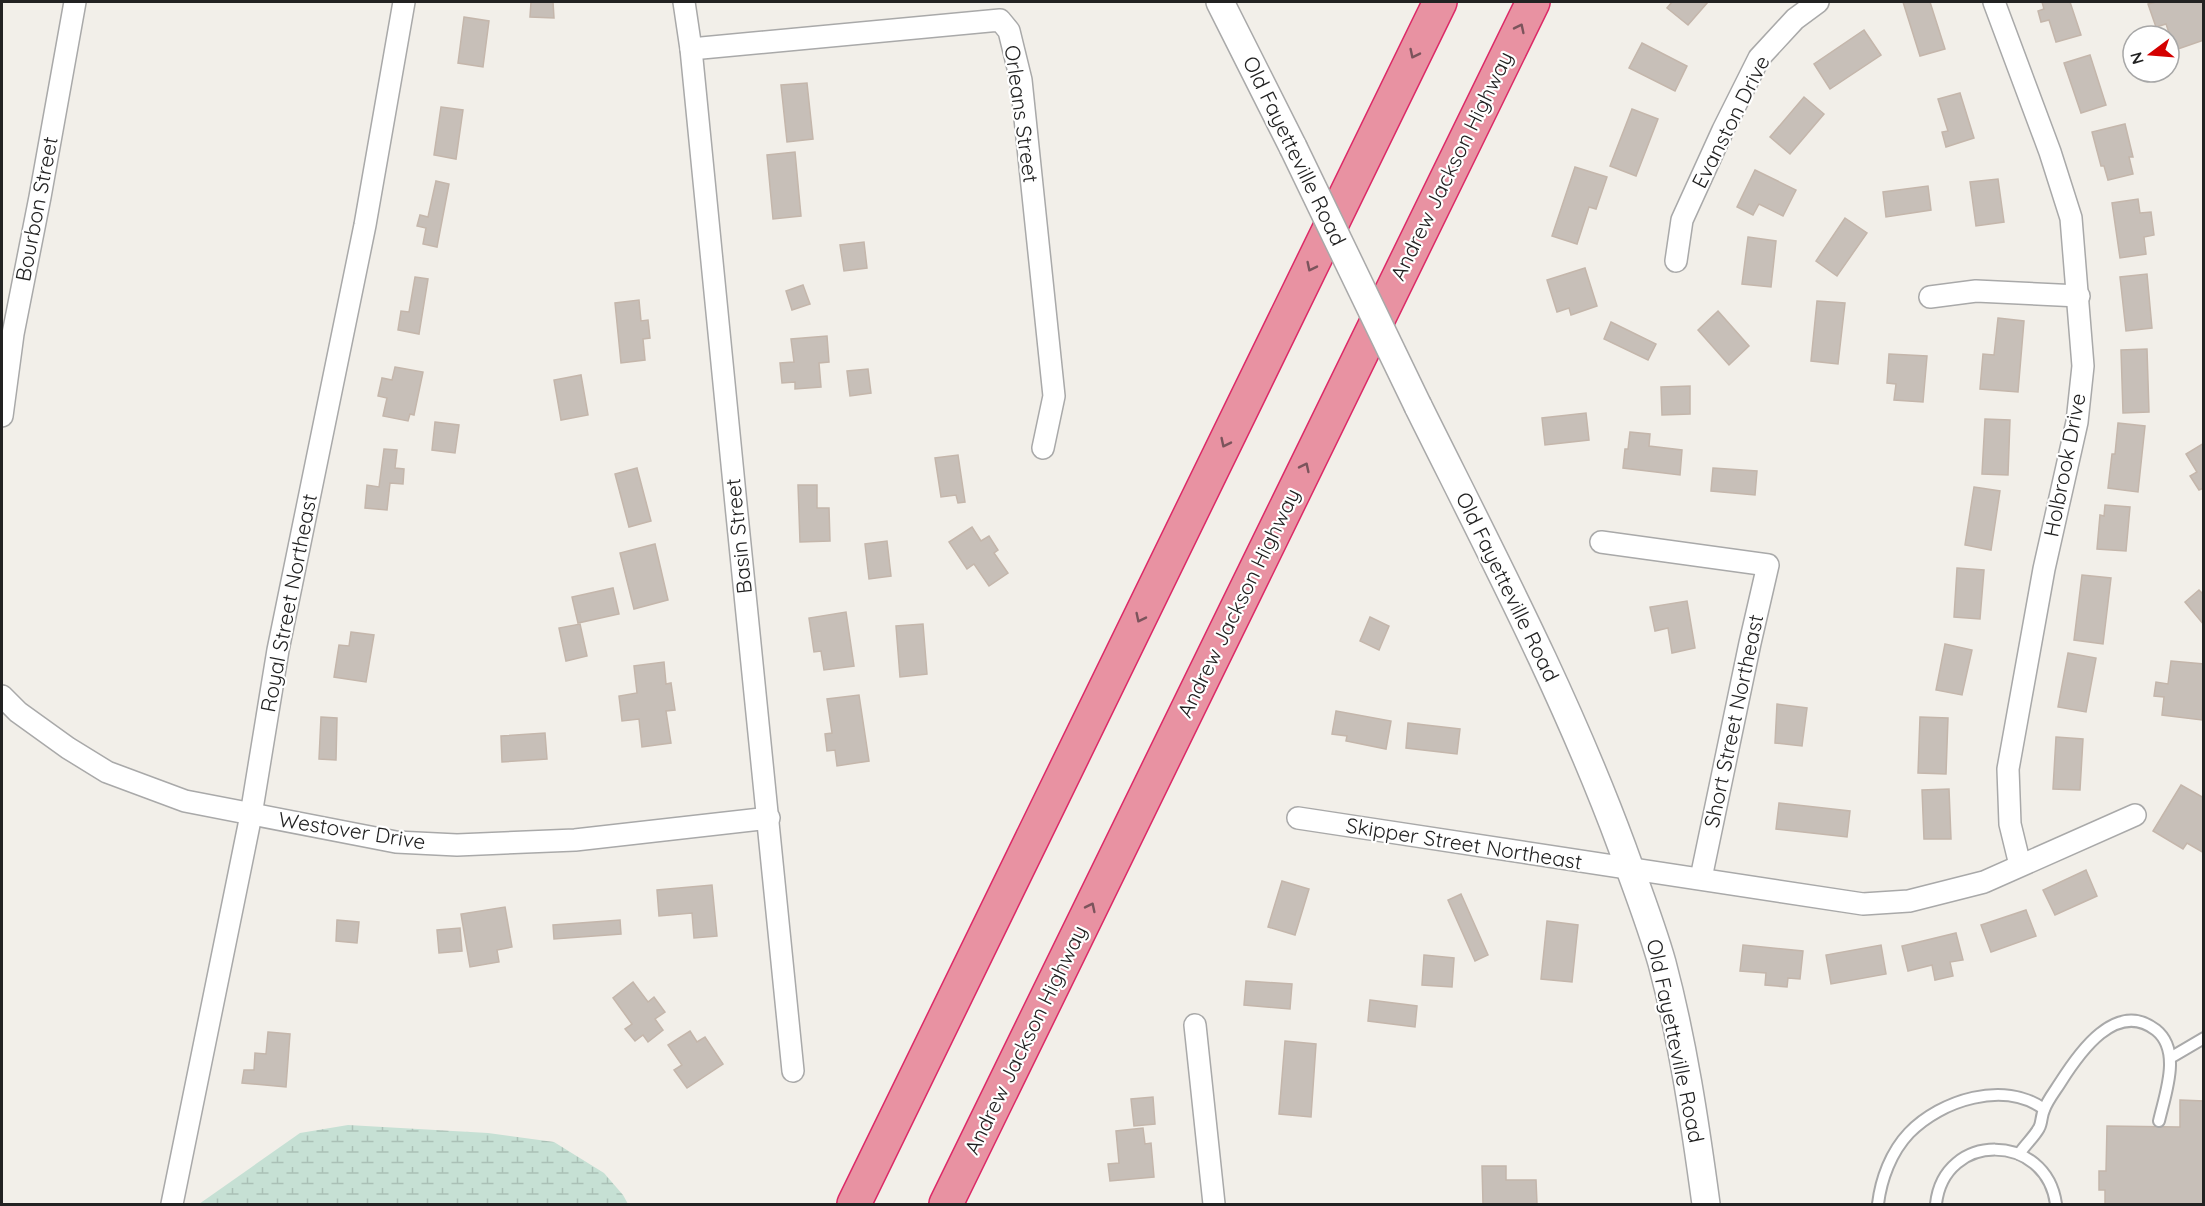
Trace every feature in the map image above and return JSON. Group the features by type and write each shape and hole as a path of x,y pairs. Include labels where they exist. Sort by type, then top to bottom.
{"highway":[{"path":"854,1204 1440,2"},
{"name":"Andrew Jackson Highway","path":"946,1204 1533,2"}],"street":[{"name":"Bourbon Street","path":"2,416 14,334 75,2"},
{"name":"Royal Street Northeast","path":"172,1204 251,815 278,650 363,236 404,2"},
{"name":"Basin Street","path":"684,2 691,49 724,402 769,818 793,1071"},
{"name":"Old Fayetteville Road","path":"1220,2 1551,675 1605,803 1662,962 1686,1071 1706,1204"},
{"name":"Evanston Drive","path":"1676,261 1682,220 1759,58 1796,19 1818,2"},
{"name":"Holbrook Drive","path":"1994,2 2050,152 2071,218 2083,366 2077,422 2044,569 2008,769 2010,824 2020,865"},
{"name":"Orleans Street","path":"691,49 1000,20 1009,31 1021,80 1054,396 1043,448"},
{"path":"1930,297 1976,291 2079,296"},
{"name":"Short Street Northeast","path":"1601,542 1768,565 1747,654 1701,878"},
{"name":"Westover Drive","path":"2,696 26,718 107,772 185,801 396,842 456,846 575,840 769,818"},
{"name":"Skipper Street Northeast","path":"1298,818 1863,904 1909,900 1984,882 2135,815"},
{"path":"1195,1025 1214,1204"}],"lane":[{"path":"2019,1154 2040,1127 2044,1109 2072,1064 2102,1030 2114,1024 2131,1020 2148,1024 2164,1038 2170,1058 2159,1121"},
{"path":"2170,1058 2204,1038"},
{"path":"1878,1204 1881,1187 1901,1143 1909,1133 1932,1116 1960,1102 1998,1094 2021,1096 2044,1109"},
{"path":"1936,1204 1937,1193 1946,1175 1960,1160 1979,1151 1999,1149 2019,1154 2037,1165 2049,1182 2056,1204"}],"green space":[{"path":"348,1125 488,1133 554,1142 604,1173 628,1204 199,1204 300,1133"}],"building":[{"path":"531,2 553,2 554,18 530,17"},
{"path":"1672,2 1708,2 1688,25 1667,8"},
{"path":"1903,2 1930,2 1945,49 1920,56"},
{"path":"2042,2 2070,2 2081,35 2056,42 2049,20 2041,22 2038,11 2044,9"},
{"path":"2204,2 2204,40 2181,48 2181,24 2155,24 2148,4"},
{"path":"464,17 489,21 483,67 458,63"},
{"path":"1864,30 1881,55 1830,89 1814,64"},
{"path":"1642,43 1687,66 1675,91 1629,68"},
{"path":"2090,55 2106,105 2081,113 2064,63"},
{"path":"807,83 813,139 787,142 781,85"},
{"path":"1960,93 1974,138 1946,147 1942,132 1948,131 1938,99"},
{"path":"1804,97 1824,114 1790,154 1770,137"},
{"path":"441,107 463,110 456,159 434,155"},
{"path":"1632,109 1658,119 1636,176 1610,166"},
{"path":"2125,124 2133,157 2129,157 2133,174 2108,180 2104,166 2101,166 2092,132"},
{"path":"795,152 801,216 773,219 767,155"},
{"path":"1575,167 1607,177 1596,209 1589,207 1577,244 1552,236"},
{"path":"1755,170 1796,190 1783,216 1759,204 1753,215 1737,207"},
{"path":"1998,179 2004,222 1976,226 1970,182"},
{"path":"436,181 449,184 437,247 423,244 426,228 417,226 420,215 428,217"},
{"path":"1928,186 1931,210 1886,217 1883,192"},
{"path":"2138,199 2140,213 2151,212 2154,235 2144,237 2146,254 2120,258 2112,203"},
{"path":"1845,218 1867,233 1837,276 1816,261"},
{"path":"1748,237 1776,241 1771,287 1742,284"},
{"path":"864,242 867,268 844,271 840,245"},
{"path":"1585,268 1597,306 1571,315 1569,308 1557,312 1547,280"},
{"path":"2147,274 2152,328 2126,331 2120,277"},
{"path":"415,277 428,279 419,334 398,330 401,311 409,312"},
{"path":"803,285 810,304 792,310 786,291"},
{"path":"639,300 641,321 648,320 650,338 643,339 645,360 621,363 615,303"},
{"path":"1817,301 1845,303 1838,364 1811,361"},
{"path":"1718,311 1749,346 1729,365 1698,330"},
{"path":"1998,318 2024,321 2018,392 1980,389 1983,354 1994,355"},
{"path":"1611,322 1656,344 1648,360 1604,339"},
{"path":"827,336 829,362 819,363 821,387 795,389 795,382 782,383 780,363 794,362 791,339"},
{"path":"2147,349 2149,412 2123,413 2121,350"},
{"path":"1889,354 1927,356 1923,402 1894,400 1896,384 1887,383"},
{"path":"395,367 423,372 414,415 410,414 408,421 383,416 387,398 378,396 382,378 392,380"},
{"path":"868,369 871,393 850,396 847,371"},
{"path":"581,375 588,415 561,420 554,380"},
{"path":"1690,386 1690,414 1662,415 1661,387"},
{"path":"1586,413 1589,440 1545,445 1542,418"},
{"path":"1985,419 2010,420 2008,475 1982,474"},
{"path":"435,422 459,425 455,453 432,450"},
{"path":"2118,423 2145,426 2138,492 2108,488"},
{"path":"1630,432 1650,434 1649,446 1682,450 1680,475 1623,468"},
{"path":"2204,443 2204,488 2199,490 2190,476 2197,472 2186,454"},
{"path":"384,449 397,450 395,468 404,469 403,484 390,483 387,510 365,508 367,485 379,487"},
{"path":"958,455 965,502 958,503 956,495 941,497 935,458"},
{"path":"637,468 651,521 629,527 615,474"},
{"path":"1713,468 1757,471 1755,495 1711,491"},
{"path":"798,485 817,485 817,508 829,508 830,541 800,542"},
{"path":"1974,487 2000,491 1991,550 1965,545"},
{"path":"2105,505 2130,507 2126,551 2097,549 2100,515 2104,516"},
{"path":"972,527 981,541 989,536 998,550 994,553 1008,573 989,586 974,564 967,569 949,542"},
{"path":"887,541 891,576 869,579 865,544"},
{"path":"655,544 668,600 634,609 620,553"},
{"path":"1957,568 1984,570 1980,619 1954,617"},
{"path":"2082,575 2111,578 2103,644 2074,640"},
{"path":"613,588 619,614 578,623 572,597"},
{"path":"2199,590 2204,595 2204,625 2185,602"},
{"path":"1687,601 1695,648 1672,653 1668,628 1655,631 1650,607"},
{"path":"846,612 854,666 824,670 821,651 814,652 809,618"},
{"path":"1370,617 1389,626 1379,650 1360,641"},
{"path":"580,624 587,656 566,661 559,628"},
{"path":"923,624 927,674 900,677 896,626"},
{"path":"351,632 374,635 366,682 334,677 339,645 349,646"},
{"path":"1945,644 1972,650 1962,695 1936,690"},
{"path":"2068,653 2096,658 2086,712 2058,707"},
{"path":"2171,661 2204,664 2202,720 2162,715 2164,697 2154,696 2156,682 2168,684"},
{"path":"664,662 666,684 671,683 675,710 666,711 671,743 642,747 639,719 622,721 619,696 637,693 634,666"},
{"path":"859,695 869,761 837,766 835,750 827,751 825,734 832,733 827,699"},
{"path":"1777,704 1807,708 1802,746 1775,743"},
{"path":"1336,711 1391,721 1386,749 1346,741 1347,736 1332,734"},
{"path":"321,717 337,718 336,760 319,759"},
{"path":"1920,717 1948,718 1946,774 1918,773"},
{"path":"1408,723 1460,729 1457,754 1406,748"},
{"path":"545,733 547,759 502,762 501,736"},
{"path":"2056,737 2083,739 2080,790 2053,789"},
{"path":"2181,785 2204,798 2204,853 2187,843 2183,849 2153,831"},
{"path":"1949,789 1951,839 1924,839 1922,790"},
{"path":"1779,803 1850,811 1847,837 1776,829"},
{"path":"2086,870 2097,896 2055,915 2043,890"},
{"path":"1282,881 1309,889 1295,935 1268,927"},
{"path":"712,885 717,936 694,938 692,913 659,916 657,890"},
{"path":"1461,894 1488,955 1475,961 1448,900"},
{"path":"505,907 512,947 497,950 499,962 470,967 461,914"},
{"path":"2026,910 2036,936 1991,952 1981,925"},
{"path":"337,920 359,922 357,943 336,941"},
{"path":"620,920 621,934 554,939 553,925"},
{"path":"1547,921 1578,925 1572,982 1541,979"},
{"path":"460,928 462,951 439,953 437,930"},
{"path":"1956,933 1963,960 1950,962 1953,976 1935,980 1932,965 1908,971 1902,946"},
{"path":"1743,945 1803,951 1800,979 1788,978 1787,987 1765,985 1766,973 1740,971"},
{"path":"1881,945 1886,974 1831,984 1826,955"},
{"path":"1424,955 1454,958 1452,987 1422,985"},
{"path":"1246,981 1292,984 1290,1009 1244,1005"},
{"path":"633,982 648,1002 654,997 665,1012 655,1019 663,1030 648,1042 643,1035 635,1041 625,1029 632,1024 613,998"},
{"path":"1370,1000 1417,1006 1415,1027 1368,1021"},
{"path":"690,1031 697,1042 705,1037 723,1064 687,1088 674,1070 682,1065 668,1045"},
{"path":"268,1032 290,1034 286,1087 242,1083 244,1070 254,1070 255,1053 266,1054"},
{"path":"1285,1041 1316,1044 1311,1117 1279,1114"},
{"path":"1153,1097 1155,1124 1134,1126 1131,1099"},
{"path":"2180,1100 2204,1101 2204,1204 2105,1204 2105,1190 2099,1190 2099,1171 2106,1171 2107,1126 2180,1127"},
{"path":"1143,1128 1145,1144 1151,1143 1154,1177 1110,1181 1108,1164 1119,1163 1116,1131"},
{"path":"1482,1166 1506,1166 1506,1180 1536,1180 1537,1204 1483,1204"}]}
